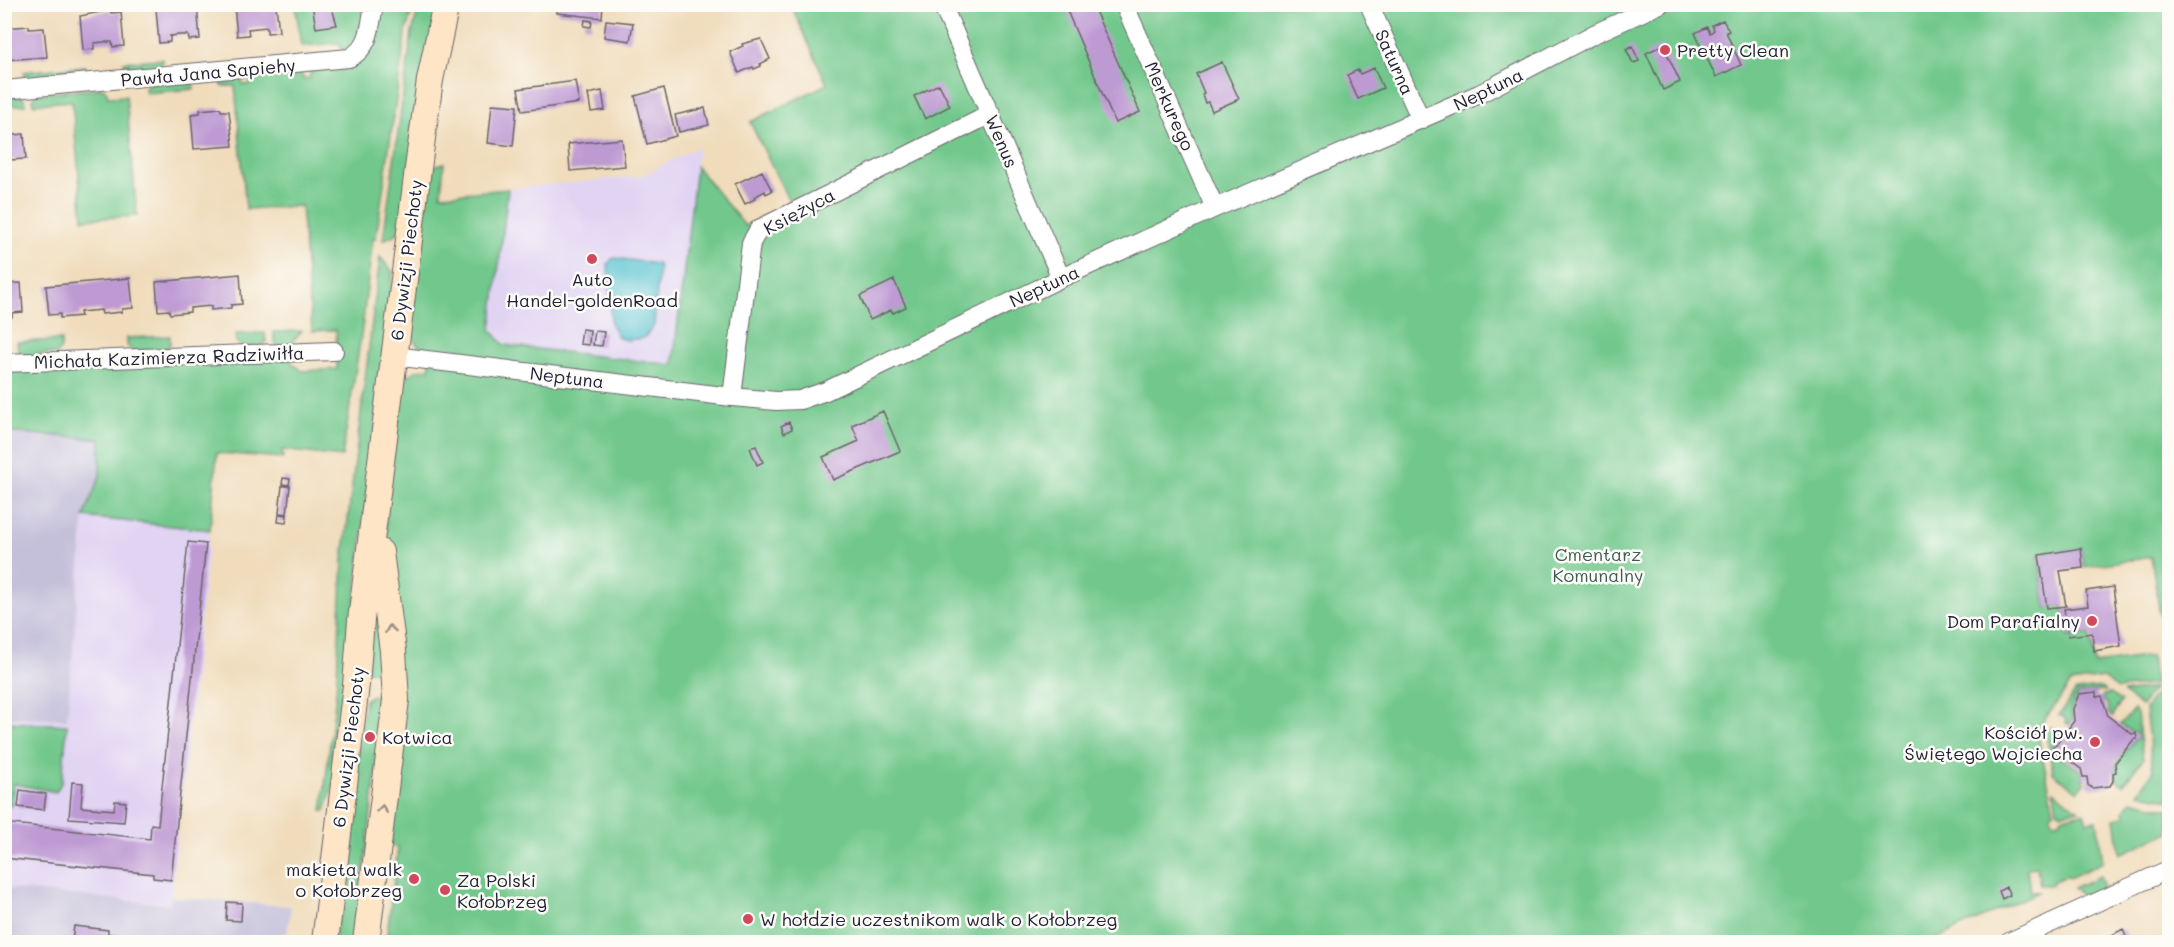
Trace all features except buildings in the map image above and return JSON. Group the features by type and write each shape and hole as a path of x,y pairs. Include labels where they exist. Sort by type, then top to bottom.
{"street":[{"name":"Pawła Jana Sapiehy","path":"4,90 349,58 358,53 365,44 374,4"},
{"name":"6 Dywizji Piechoty","path":"325,942 356,685 361,620 394,356 430,80 446,4"},
{"name":"Wenus","path":"942,4 1061,278"},
{"name":"Merkurego","path":"1124,4 1215,208"},
{"name":"Saturna","path":"1369,4 1421,120"},
{"name":"Neptuna","path":"394,356 732,397 776,401 800,400 826,391 1061,278 1215,208 1479,94 1594,34 1660,4"},
{"name":"Księżyca","path":"732,397 751,243 759,229 990,114"},
{"name":"Michała Kazimierza Radziwiłła","path":"4,363 334,351"},
{"name":"6 Dywizji Piechoty","path":"366,942 395,712 396,687 375,516"},
{"path":"356,685 364,682 383,683 396,687"},
{"path":"2010,942 2169,869"}],"shaded area":[{"name":"Auto Handel-goldenRoad","path":"698,147 673,365 504,345 491,330 508,189 641,176"},
{"path":"5,407 219,433 210,530 84,517 67,719 5,717"},
{"path":"84,517 210,530 170,905 5,888 5,717 67,719"},
{"path":"5,888 170,905 171,897 291,906 286,942 5,942"}],"green space":[{"path":"295,5 366,5 359,39 346,51 339,43 302,46"},
{"path":"380,5 414,5 406,31 376,238 373,238 362,329 342,457 282,450 283,458 217,453 210,530 84,517 100,476 100,439 5,432 4,371 288,359 302,371 337,369 336,330 312,331 301,206 246,209 235,86 222,86 221,81 225,77 238,76 242,79 243,85 251,84 254,74 298,70 303,79 310,78 310,73 314,69 346,66"},
{"path":"420,5 437,5 401,228 397,234 383,240 412,32"},
{"name":"Cmentarz Komunalny","path":"791,5 2169,5 2169,672 2151,557 2084,567 2081,548 2038,555 2046,608 2063,606 2068,637 2090,634 2095,664 2151,656 2155,684 2118,689 2103,678 2071,683 2037,730 2054,811 2050,814 2051,819 2055,822 2062,817 2084,813 2087,822 2097,820 2103,862 2069,878 2068,875 2052,882 2053,885 2040,885 2037,867 2027,868 2030,891 2038,892 1929,942 386,942 398,848 388,845 386,511 403,383 414,372 429,369 431,353 421,348 415,341 409,322 429,172 434,166 444,163 441,195 508,189 491,330 504,345 673,365 696,166 745,226 790,203 750,122 827,84"},
{"path":"162,59 162,64 158,69 129,71 125,68 124,62"},
{"path":"86,66 83,76 25,81 24,72"},
{"path":"190,80 194,89 146,93 145,88 149,83"},
{"path":"103,88 108,97 126,96 137,216 83,219 72,101 33,104 33,99 37,94"},
{"path":"20,96 24,99 25,105 5,106 5,97"},
{"path":"380,257 393,272 334,784 325,811 322,811 336,694 343,560"},
{"path":"302,331 289,345 279,346 274,342 274,332"},
{"path":"265,333 266,342 262,346 243,347 236,342 236,334"},
{"path":"170,336 170,345 165,350 133,351 127,346 127,338"},
{"path":"61,340 61,349 56,354 24,355 18,350 17,342"},
{"path":"376,602 382,667 378,671 369,671 366,668"},
{"path":"2101,688 2105,691 2078,694 2071,709 2073,719 2069,725 2065,718 2059,715 2076,691"},
{"path":"2154,688 2141,706 2123,693"},
{"path":"2157,692 2169,755 2169,800 2138,793 2153,772 2145,709"},
{"path":"2111,694 2121,702 2113,717 2109,714 2103,695"},
{"path":"377,695 385,702 355,942 334,942 365,700"},
{"path":"2134,710 2137,714 2143,759 2123,785 2116,780 2116,765 2134,740 2138,739 2137,732 2132,732 2121,724"},
{"path":"5,722 67,725 62,781 56,792 14,784 11,806 5,805"},
{"path":"2051,727 2063,733 2052,745 2053,752 2081,771 2082,778 2084,778 2085,783 2078,791 2053,773 2046,733"},
{"path":"2054,791 2079,810 2062,813 2057,810"},
{"path":"2132,800 2169,809 2169,832 2120,854 2115,818 2125,816 2124,810"},
{"path":"2100,876 2104,888 2089,895 2082,895 2073,888"}],"water":[{"path":"616,258 657,264 659,267 654,326 644,338 627,340 619,338 611,324 608,264"}],"place":[{"name":"Pretty Clean","path":"1665,50"},
{"name":"Auto Handel-goldenRoad","path":"592,259"},
{"name":"Dom Parafialny","path":"2092,621"},
{"name":"Kotwica","path":"370,737"},
{"name":"Kościół pw. Świętego Wojciecha","path":"2095,742"},
{"name":"makieta walk o Kołobrzeg","path":"414,879"},
{"name":"Za Polski Kołobrzeg","path":"445,890"},
{"name":"W hołdzie uczestnikom walk o Kołobrzeg","path":"748,919"}]}
